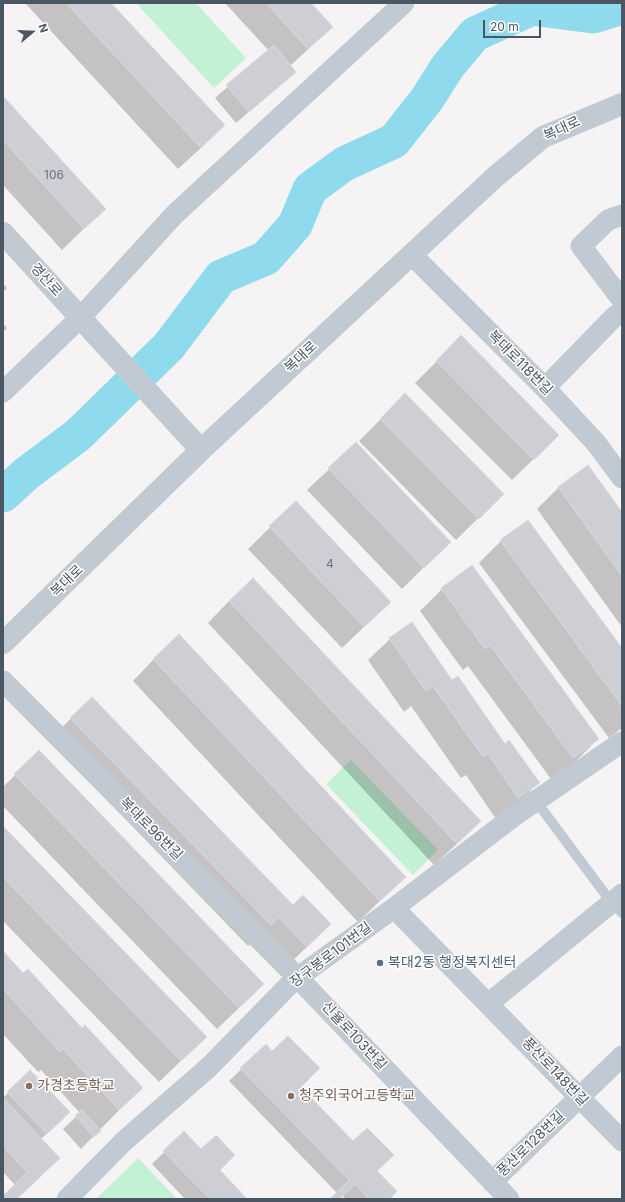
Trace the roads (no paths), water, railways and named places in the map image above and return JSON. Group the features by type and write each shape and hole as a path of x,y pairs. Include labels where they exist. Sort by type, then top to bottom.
{"street":[{"path":"3,392 84,323 175,214 404,3"},
{"name":"복대로","path":"3,643 201,450 495,177 543,137 622,104"},
{"path":"622,215 608,220 581,246 622,300"},
{"name":"경산로","path":"3,233 201,450"},
{"name":"복대로118번길","path":"412,255 545,388 596,443 622,478"},
{"path":"545,388 614,317 622,312"},
{"name":"복대로96번길","path":"3,681 298,978"},
{"name":"장구봉로101번길","path":"68,1199 123,1142 209,1067 298,978 536,801 622,742"},
{"path":"488,1004 618,903"},
{"name":"풍산로148번길","path":"394,908 622,1141"},
{"name":"신율로103번길","path":"298,978 509,1199"},
{"name":"풍산로128번길","path":"492,1182 622,1056"}],"lane":[{"path":"536,801 618,903"}],"waterway":[{"path":"3,495 26,474 78,435 169,346 221,277 266,258 295,225 310,189 344,164 394,141 427,99 448,66 475,34 532,8 593,16 622,7"}],"place":[{"name":"복대2동 행정복지센터","path":"380,963"},
{"name":"가경초등학교","path":"29,1086"},
{"name":"청주외국어고등학교","path":"291,1096"}]}
